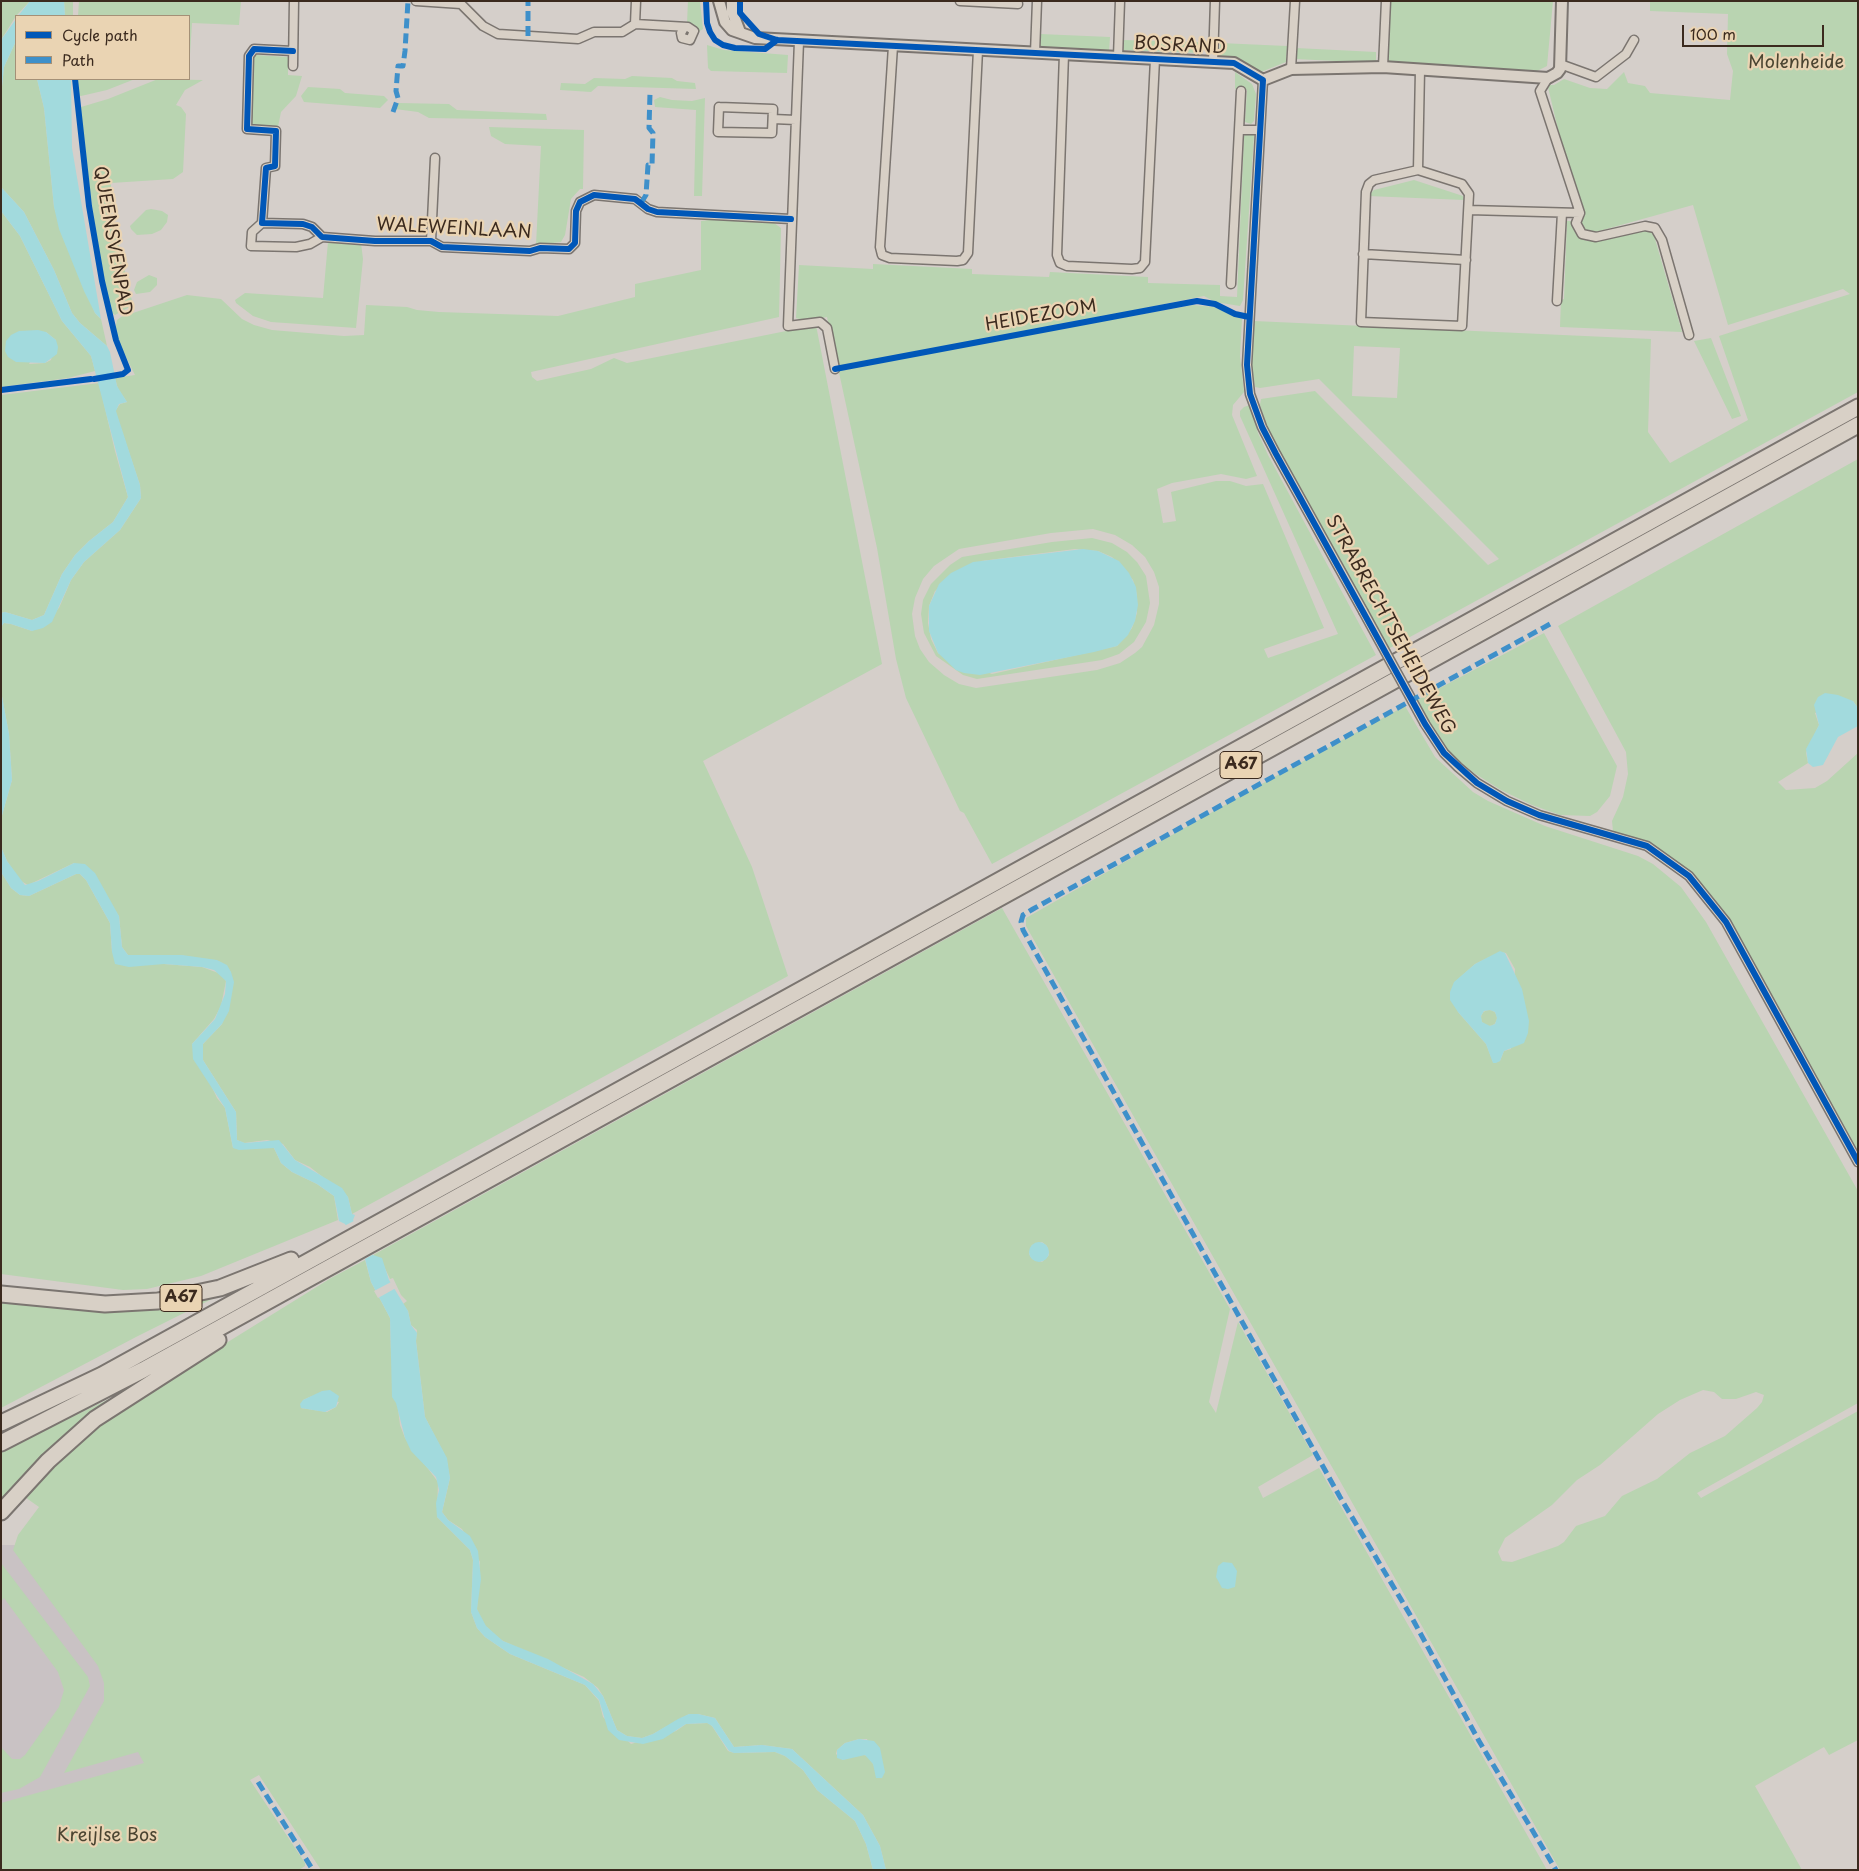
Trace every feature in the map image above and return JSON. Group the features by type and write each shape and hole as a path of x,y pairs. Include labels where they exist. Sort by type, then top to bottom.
{"highway":[{"name":"A67","path":"1,1424 102,1375 1858,407"},
{"name":"A67","path":"1,1443 143,1370 1858,425"},
{"name":"A67","path":"1,1294 105,1304 142,1303 176,1299 236,1283 356,1234"},
{"name":"A67","path":"1,1512 48,1461 96,1419 126,1397 231,1331 260,1305"}],"street":[{"path":"293,66 294,1"},
{"path":"416,1 461,4 483,26 498,34 578,39 594,32 622,32 635,24 684,28"},
{"path":"635,24 636,1"},
{"name":"BOSRAND","path":"719,1 725,22 732,30 755,38 1234,63 1263,80"},
{"path":"732,1 732,11 740,32"},
{"path":"1035,53 1037,1"},
{"path":"1118,57 1120,1"},
{"path":"1213,62 1215,1"},
{"path":"1292,69 1295,1"},
{"path":"1382,67 1386,1"},
{"path":"1240,130 1259,130 1263,80 1292,69 1382,67 1548,78 1557,74 1560,64 1562,1"},
{"path":"960,2 1018,4"},
{"path":"1560,64 1596,77 1626,54 1634,40"},
{"path":"799,41 788,326 820,322 827,328 835,369"},
{"path":"893,46 880,247 882,254 890,258 957,261 963,260 968,253 978,50"},
{"name":"WALEWEINLAAN","path":"262,223 266,168 275,166 276,131 246,129 249,56 254,49 293,51"},
{"name":"BOSRAND","path":"1064,54 1057,255 1060,263 1067,266 1132,270 1140,268 1145,262 1155,59"},
{"path":"1418,170 1420,70"},
{"path":"1548,78 1540,91 1548,108 1580,213 1576,223 1582,234 1596,237 1645,226 1655,228 1662,240 1689,335"},
{"path":"1232,284 1242,91"},
{"path":"719,107 773,109 773,119 772,134 718,132 719,107"},
{"path":"773,119 796,120"},
{"name":"STRABRECHTSEHEIDEWEG","path":"1259,130 1247,365 1250,394 1262,427 1276,454 1425,724 1444,752 1458,767 1477,783 1507,801 1538,815 1647,846 1689,876 1726,922 1858,1162"},
{"name":"WALEWEINLAAN","path":"431,241 435,158"},
{"path":"1418,170 1462,184 1469,194 1469,210 1462,326 1360,322 1366,192 1369,184 1374,180 1418,170"},
{"name":"WALEWEINLAAN","path":"322,236 310,244 296,247 251,246 252,232 262,223 304,224 312,227 322,236 375,241 431,241 442,247 530,251 540,248 569,249 575,242 576,210 580,202 594,195 635,198 648,209 657,212 792,219"},
{"path":"1469,210 1580,213"},
{"path":"1557,301 1562,213"},
{"path":"1363,254 1466,260"}],"shaded area":[{"path":"1,1545 19,1545 91,1636 158,1767 1,1814"}],"green space":[{"path":"1,1 30,1 15,15 1,40"},
{"path":"64,1 73,1 73,15 65,15"},
{"path":"79,1 241,1 239,25 192,23 190,54 190,15 78,15"},
{"path":"688,1 700,1 703,29 698,32 695,25 687,23"},
{"path":"1389,1 1553,1 1547,66 1537,71 1392,63 1386,59"},
{"name":"Molenheide","path":"1650,1 1858,1 1858,392 1388,649 1272,441 1260,405 1261,399 1315,391 1488,565 1499,559 1319,379 1260,388 1255,387 1251,361 1254,321 1651,339 1648,432 1670,463 1748,420 1719,336 1850,294 1843,289 1728,325 1693,205 1592,233 1584,229 1579,219 1548,87 1550,85 1554,85 1564,79 1590,88 1607,89 1624,72 1628,83 1645,86 1650,93 1730,100 1733,71 1727,54 1728,14 1650,11","holes":["1354,346 1400,348 1397,398 1352,396"]},
{"path":"1040,34 1110,37 1109,51 1039,47"},
{"path":"1122,40 1198,42 1198,53 1122,50"},
{"path":"15,43 15,80 37,80 44,108 54,207 95,313 101,319 107,346 80,323 72,313 54,270 24,212 1,187 1,96 4,67"},
{"path":"1220,43 1287,46 1286,62 1261,72 1237,57 1219,57"},
{"path":"707,45 724,50 788,55 787,73 711,71 708,68"},
{"path":"1296,48 1376,52 1376,63 1295,59"},
{"path":"256,55 288,57 288,75 302,76 296,96 281,112 278,127 250,125 253,58"},
{"path":"1235,72 1252,84 1256,94 1254,121 1251,124 1245,122 1247,90 1235,89"},
{"path":"632,76 672,78 677,81 695,83 696,89 598,86 591,92 560,90 561,83 585,84 594,78 625,79"},
{"path":"77,80 132,80 107,90 78,95"},
{"path":"156,80 203,80 185,90 176,105 181,107 186,114 183,172 173,179 111,183 111,212 133,305 115,315 110,307 97,243 82,132 81,107 108,99"},
{"path":"308,87 340,89 345,93 384,96 388,100 380,108 304,102 301,96"},
{"path":"660,97 692,101 705,98 702,196 694,196 696,110 655,107 654,100"},
{"path":"398,103 449,104 457,110 546,114 547,120 429,118 418,112 395,109"},
{"path":"489,127 584,130 583,189 580,189 571,199 565,235 561,242 536,245 541,146 505,144 491,136"},
{"path":"1251,132 1254,136 1243,300 1240,306 1215,302 1204,296 1081,321 1081,325 1193,305 1214,307 1242,319 1240,356 1244,392 1233,405 1232,415 1257,476 1246,479 1221,474 1172,483 1157,489 1163,523 1176,521 1171,492 1216,481 1230,481 1246,486 1263,484 1324,628 1264,649 1268,658 1338,634 1240,416 1240,411 1250,405 1258,433 1268,455 1376,655 992,864 964,813 960,811 906,698 896,659 877,548 827,317 806,321 796,318 799,265 873,269 873,264 972,269 972,274 1049,277 1050,272 1148,277 1148,283 1220,285 1220,296 1237,297 1244,136","holes":["1093,529 1115,535 1132,545 1145,557 1154,572 1159,587 1159,604 1154,625 1142,647 1120,663 1097,670 976,688 959,684 944,675 929,662 920,649 915,636 912,614 915,598 923,579 934,566 959,549 1051,533"]},
{"path":"1414,180 1463,196 1464,200 1368,196 1374,190"},
{"path":"146,210 162,211 168,215 167,222 161,230 152,234 137,235 130,226"},
{"path":"1,211 20,236 62,321 91,356 95,371 68,378 1,387","holes":["46,332 56,340 51,360 45,363 29,364"]},
{"path":"719,219 774,223 781,228 779,317 531,372 532,377 537,381 591,369 614,358 627,363 816,325 882,664 703,761 752,867 788,976 352,1214 348,1197 310,1167 295,1160 283,1144 267,1140 244,1143 237,1140 236,1112 203,1060 202,1052 203,1044 222,1024 231,972 182,955 128,955 122,947 119,916 74,863 28,885 19,880 7,861 1,847 1,819 12,780 9,734 1,691 1,627 4,623 32,631 59,608 71,580 84,562 120,530 141,498 140,485 115,411 120,404 127,402 118,389 115,378 135,375 120,345 115,330 117,320 121,317 187,295 221,299 242,319 254,325 272,330 344,336 364,335 366,305 407,307 439,312 558,316 635,297 635,284 701,270 701,221"},
{"path":"1567,221 1571,221 1573,228 1580,237 1587,241 1648,227 1653,232 1682,332 1560,327 1561,300 1564,299"},
{"path":"328,242 361,243 363,259 356,328 271,322 253,316 236,303 235,300 245,293 323,298"},
{"path":"149,275 157,278 157,285 150,292 136,294 134,290 137,282"},
{"path":"1711,338 1741,416 1732,419 1694,341"},
{"path":"99,383 128,497 113,522 75,555 62,574 44,615 32,620 5,612 1,613 1,395"},
{"path":"1858,459 1858,708 1853,701 1815,713 1819,725 1806,753 1808,763 1778,782 1786,790 1815,788 1827,781 1858,753 1858,1163 1719,916 1693,882 1638,842 1613,831 1612,821 1623,797 1628,774 1626,752 1558,626"},
{"path":"1092,538 1112,543 1127,552 1137,562 1146,576 1150,603 1146,622 1134,642 1119,654 1102,660 977,679 963,675 936,656 924,633 921,614 923,600 931,584 950,565 962,557 1052,542","holes":["1075,549 1098,551 1112,557 1133,580 1137,595 1137,613 1132,628 1117,646 992,674 938,653 931,639 928,623 929,606 935,591 981,561"]},
{"path":"1544,633 1617,766 1610,796 1597,812 1590,816 1560,815 1532,805 1501,790 1474,773 1452,755 1438,737 1417,700"},
{"path":"1405,706 1435,757 1473,792 1488,801 1545,826 1638,856 1653,864 1681,887 1706,922 1858,1191 1858,1403 1697,1493 1701,1498 1858,1411 1858,1740 1829,1755 1824,1747 1755,1786 1802,1870 1560,1870 1026,926 1026,918 1274,777","holes":["1500,952 1506,953 1515,969 1511,1049 1504,1051 1500,1061 1493,1062 1486,1044 1458,1012 1455,982 1475,964","1703,1390 1714,1392 1722,1399 1736,1399 1756,1392 1764,1395 1762,1402 1757,1408 1725,1436 1690,1453 1657,1479 1622,1496 1605,1516 1576,1526 1564,1542 1558,1546 1512,1562 1502,1561 1498,1552 1505,1538 1552,1505 1577,1480 1600,1465 1658,1414 1680,1400"]},
{"path":"1,872 11,888 20,895 29,896 76,874 80,874 86,880 110,923 112,952 164,964 202,967 221,974 226,981 221,1006 214,1019 192,1044 217,1098 225,1108 233,1148 274,1148 281,1163 292,1172 317,1184 334,1196 338,1220 201,1276 147,1289 123,1290 1,1274"},
{"path":"1002,908 1230,1309 1209,1402 1216,1413 1238,1322 1313,1455 1258,1487 1263,1498 1319,1468 1547,1870 886,1870 880,1846 863,1815 792,1749 762,1745 734,1747 715,1718 698,1714 689,1714 642,1738 627,1736 617,1730 598,1688 584,1677 503,1641 493,1634 481,1621 477,1609 480,1562 462,1529 448,1520 442,1512 450,1478 446,1458 425,1417 416,1341 417,1330 411,1325 408,1311 403,1304 407,1301 401,1295 393,1278 390,1279 383,1264 373,1255","holes":["1042,1242 1047,1246 1049,1255 1042,1262 1031,1257 1029,1254 1032,1245","867,1739 882,1778 868,1756 859,1754 843,1760 836,1754 837,1750 845,1743"]},
{"path":"1486,1010 1492,1010 1497,1015 1495,1024 1486,1026 1481,1021 1481,1015"},
{"name":"Kreijlse Bos","path":"365,1260 371,1282 390,1318 391,1352 400,1425 405,1438 438,1482 437,1517 470,1550 473,1560 471,1612 477,1628 485,1637 510,1654 585,1685 599,1701 603,1717 631,1744 676,1731 686,1724 708,1723 712,1726 728,1751 734,1753 775,1752 785,1756 803,1770 817,1790 855,1821 866,1844 873,1870 321,1870 259,1775 250,1780 305,1863 305,1866 299,1870 1,1870 1,1803 144,1763 138,1752 64,1773 104,1701 104,1683 98,1666 13,1550 18,1535 39,1507 22,1495 92,1432 136,1399 331,1278","holes":["312,1396 339,1402 336,1407 327,1412 301,1408 303,1400"]},
{"path":"238,1286 1,1408 1,1297 101,1306"},
{"path":"136,1386 1,1503 1,1451"},
{"path":"1,1563 88,1677 90,1686 40,1777 19,1789 1,1793 1,1747 12,1759 20,1759 25,1755 59,1707 64,1690 58,1672 4,1598 1,1602"}],"water":[{"path":"30,1 64,1 65,15 19,15"},
{"path":"15,20 15,43 4,67 1,96 1,40"},
{"path":"37,80 71,80 72,148 101,319 95,313 84,291 59,229 54,207 44,108"},
{"path":"1,187 24,212 54,270 72,313 80,323 107,346 110,352 117,386 127,402 119,404 116,411 140,485 141,498 120,530 84,562 71,580 52,622 43,628 32,631 4,623 1,627 1,613 5,612 32,620 44,615 62,574 75,555 113,522 128,497 91,356 62,321 20,236 1,211"},
{"path":"38,330 46,332 56,340 57,354 45,363 16,362 8,357 5,351 6,341 11,335 19,331"},
{"path":"1083,549 1098,551 1119,561 1129,573 1136,587 1138,605 1135,621 1128,635 1117,646 980,675 956,670 938,653 929,631 929,606 939,584 951,573 973,562"},
{"path":"1,691 9,734 12,780 1,819"},
{"path":"1825,693 1838,695 1853,701 1858,708 1858,726 1838,737 1823,765 1813,767 1808,763 1806,749 1819,725 1814,705 1818,697"},
{"path":"1,847 7,861 25,885 38,881 74,863 85,864 95,873 119,916 122,947 128,955 182,955 217,960 227,965 234,982 229,1011 222,1024 203,1044 203,1060 236,1112 237,1140 245,1143 279,1140 295,1160 342,1188 348,1197 352,1214 355,1215 353,1220 373,1255 382,1258 389,1280 408,1311 411,1325 417,1333 416,1341 425,1417 447,1458 450,1478 442,1512 448,1520 470,1536 478,1551 481,1579 477,1609 486,1626 503,1641 548,1659 593,1684 603,1696 617,1730 627,1736 642,1738 689,1714 698,1714 715,1718 734,1747 762,1745 792,1749 863,1815 880,1846 886,1870 873,1870 866,1844 855,1821 817,1790 803,1770 785,1756 775,1752 734,1753 729,1751 712,1726 707,1723 686,1724 663,1739 643,1744 619,1740 608,1730 599,1700 585,1685 510,1654 485,1637 477,1628 471,1612 473,1560 470,1550 437,1517 436,1503 439,1490 436,1477 411,1451 405,1438 396,1403 392,1397 390,1318 371,1282 365,1259 345,1224 339,1221 334,1196 317,1184 292,1172 281,1163 274,1148 239,1150 233,1148 225,1108 193,1059 192,1044 215,1019 225,994 226,981 214,970 202,967 164,964 129,967 115,964 112,952 110,923 86,880 80,874 76,874 29,896 20,895 11,888 1,872"},
{"path":"1500,951 1505,953 1522,989 1529,1021 1528,1033 1524,1043 1504,1051 1500,1061 1496,1063 1493,1063 1486,1044 1450,1000 1450,992 1454,982 1475,964","holes":["1490,1010 1495,1012 1497,1018 1495,1024 1490,1026 1482,1022 1481,1016 1484,1011"]},
{"path":"1039,1242 1046,1245 1049,1252 1046,1259 1039,1262 1032,1259 1029,1252 1032,1245"},
{"path":"330,1390 339,1396 336,1407 325,1412 301,1408 300,1404 303,1400 322,1391"},
{"path":"1223,1562 1232,1563 1237,1571 1235,1587 1222,1588 1216,1577 1218,1566"},
{"path":"859,1739 874,1741 880,1748 885,1772 882,1778 876,1778 873,1764 865,1755 843,1760 837,1758 837,1750 845,1743"}],"pier":[{"path":"116,373 117,377 96,381 94,377"},
{"path":"356,1220 374,1254 363,1260 344,1226"},
{"path":"393,1281 396,1288 378,1298 374,1291"}],"marked path":[{"path":"393,112 398,98 396,91 398,66 403,66 408,1"},
{"path":"528,1 528,36"},
{"path":"641,203 646,195 648,165 652,165 653,133 649,128 650,93"},
{"path":"1550,624 1033,909 1023,915 1021,922 1023,930 1340,1497 1412,1618 1479,1741 1556,1870"},
{"path":"258,1782 311,1867"}],"cycle path":[{"path":"706,1 707,23 710,32 715,40 723,45 735,48 765,49 777,40"},
{"path":"740,1 740,13 759,34 777,40 1234,63 1263,80 1247,365 1250,394 1262,427 1276,454 1425,724 1444,753 1477,783 1507,801 1539,815 1647,846 1689,876 1726,922 1858,1162"},
{"path":"293,51 254,49 249,56 247,129 276,131 275,166 266,168 262,223 303,224 312,227 322,237 375,241 431,241 442,247 530,251 540,248 569,249 575,243 576,211 580,202 594,195 635,199 648,209 657,212 791,219"},
{"name":"QUEENSVENPAD","path":"75,80 89,206 102,281 116,340 128,370 123,374 94,379"},
{"name":"HEIDEZOOM","path":"835,369 1197,301 1215,304 1235,314 1249,317"},
{"path":"1,390 91,379"}]}
